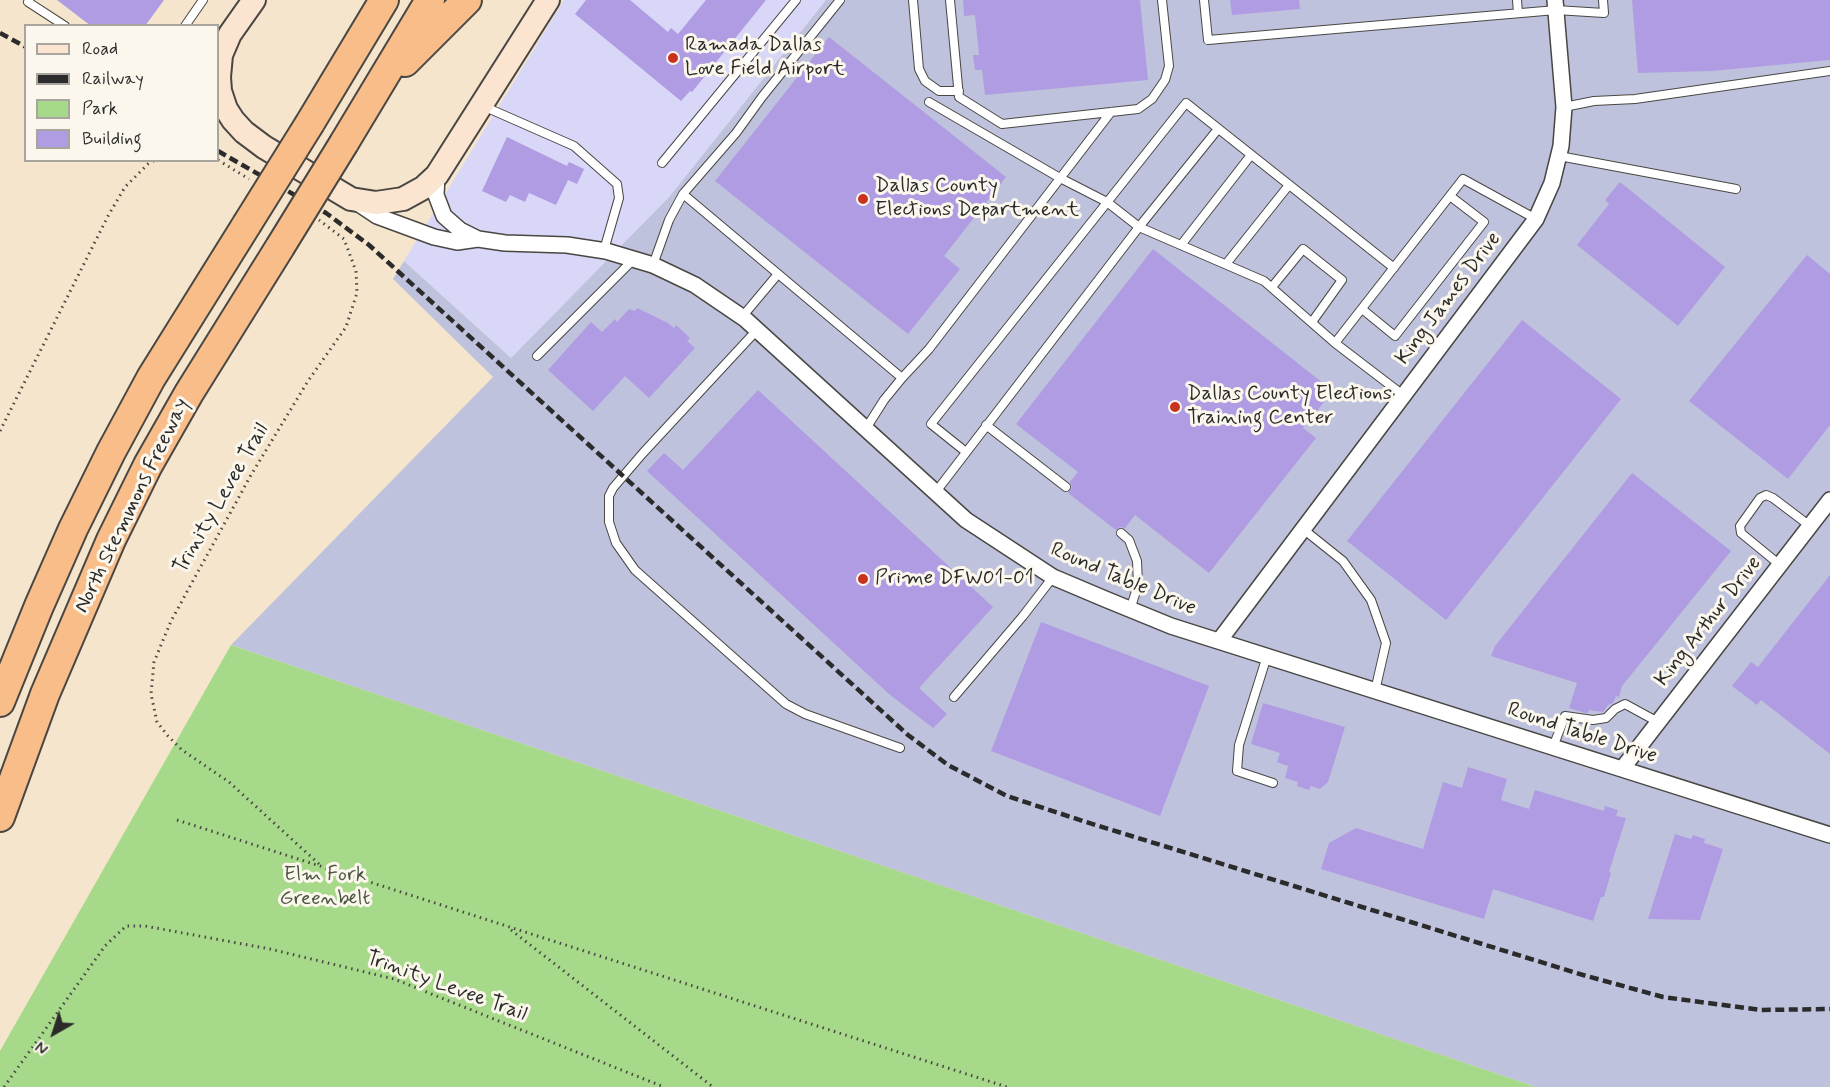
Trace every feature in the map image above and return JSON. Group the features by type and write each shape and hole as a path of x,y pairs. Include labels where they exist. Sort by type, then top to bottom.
{"highway":[{"path":"316,112 360,0"},
{"name":"North Stemmons Freeway","path":"0,702 39,606 111,452 151,378 384,0"},
{"name":"North Stemmons Freeway","path":"0,817 45,694 111,540 148,465 189,393 430,0"},
{"path":"375,92 467,0"}],"main road":[{"path":"219,65 225,44 255,0"},
{"path":"219,91 233,120 254,140 351,198 376,203 403,199 423,188 437,175 548,0"}],"street":[{"name":"King James Drive","path":"1219,641 1536,219 1552,183 1559,156 1564,107 1556,5"},
{"name":"Round Table Drive","path":"437,175 436,195 444,216 460,230 478,239"},
{"name":"Round Table Drive","path":"351,198 377,216 415,231 457,242 478,239 604,250 635,258 695,285 742,317 935,493 982,532 1053,577 1130,610 1219,641 1830,835"},
{"name":"King Arthur Drive","path":"1622,769 1830,500"}],"lane":[{"path":"29,0 28,2 62,24"},
{"path":"185,24 203,0"},
{"path":"662,163 796,0"},
{"path":"653,265 669,220 683,194 736,133 840,0"},
{"path":"913,0 919,69 925,81 939,91 959,91"},
{"path":"950,0 959,97 1002,124 1138,110 1152,99 1165,81 1168,66 1162,0"},
{"path":"1204,0 1208,40 1518,13 1556,5 1604,13 1603,0"},
{"path":"1517,0 1518,13"},
{"path":"1564,107 1594,101 1635,99 1830,70"},
{"path":"929,102 1060,178 1107,202 1139,227 1264,281 1335,343 1403,395"},
{"path":"966,452 931,424 1186,103 1394,268"},
{"path":"482,105 574,146 617,184 619,198 604,250"},
{"path":"865,430 884,400 929,349 1111,112"},
{"path":"935,493 1139,227 1218,129"},
{"path":"1181,245 1251,155"},
{"path":"1559,156 1736,189"},
{"path":"1335,343 1463,179 1536,219"},
{"path":"1226,264 1289,185"},
{"path":"683,194 902,378"},
{"path":"1362,309 1395,336 1484,222 1450,196"},
{"path":"1272,287 1303,249 1342,279 1312,322"},
{"path":"537,356 635,258"},
{"path":"742,317 778,274"},
{"path":"757,330 613,488 609,496 609,522 616,543 635,570 786,704 805,714 900,748"},
{"path":"986,425 1066,487"},
{"path":"1780,565 1741,533 1740,526 1760,498 1766,495 1773,498 1810,526"},
{"path":"1303,529 1343,561 1371,600 1386,643 1375,691"},
{"path":"1121,533 1129,540 1137,561 1138,585 1130,610"},
{"path":"954,697 1053,577"},
{"path":"1267,656 1239,745 1237,771 1273,783"},
{"path":"1553,747 1565,716 1593,720 1606,718 1615,709 1625,704 1658,722"}],"path":[{"path":"219,161 250,179"},
{"path":"0,431 108,216 125,187 152,162"},
{"name":"Trinity Levee Trail","path":"310,215 329,226 344,239 353,260 357,293 346,327 308,381 251,475 176,611 154,662 151,694 157,722 168,736 182,750 228,782 319,864"},
{"name":"Trinity Levee Trail","path":"177,820 1007,1087"},
{"name":"Trinity Levee Trail","path":"4,1087 105,946 126,926 146,926 270,949 394,980 664,1087"},
{"path":"507,927 713,1087"}],"shaded area":[{"path":"564,0 826,0 670,196 511,358 404,261"},
{"path":"826,0 1830,0 1830,1087 1536,1087 231,645 493,377 393,279 404,261 511,358 670,196"}],"green space":[{"name":"Elm Fork Greenbelt","path":"231,645 1536,1087 0,1087 0,1051"}],"building":[{"path":"57,0 164,0 146,24 88,24"},
{"name":"Ramada Dallas Love Field Airport","path":"586,0 630,0 668,32 671,28 678,34 706,0 766,0 692,92 690,91 681,101 575,14"},
{"path":"963,0 1140,0 1148,80 985,95 982,70 975,70 973,55 979,55 975,15 964,16"},
{"path":"1230,0 1299,0 1300,9 1232,15"},
{"path":"1632,0 1830,0 1830,60 1712,71 1638,73"},
{"name":"Dallas County Elections Department","path":"829,37 1006,177 944,256 960,269 908,334 715,181"},
{"path":"507,137 567,166 569,162 584,169 577,184 568,180 556,205 529,193 525,202 510,195 506,202 482,191"},
{"path":"1620,182 1725,267 1678,326 1577,245 1609,204 1605,200"},
{"name":"Dallas County Elections Training Center","path":"1153,249 1333,391 1303,428 1316,438 1209,573 1135,515 1125,528 1120,527 1116,530 1068,493 1072,488 1070,482 1078,472 1016,424"},
{"path":"1807,255 1830,274 1830,425 1788,479 1689,401"},
{"path":"637,308 674,328 676,325 690,338 687,341 695,348 649,398 625,376 593,411 548,370 591,322 602,332 615,319 617,322 629,309 635,311"},
{"path":"1522,320 1621,399 1446,620 1347,541"},
{"name":"Prime DFW01-01","path":"758,390 993,607 919,688 947,714 933,728 889,694 647,471 664,453 683,470"},
{"path":"1632,473 1731,551 1622,686 1619,697 1616,696 1613,703 1608,705 1603,712 1589,710 1585,713 1569,708 1577,683 1491,656 1495,646"},
{"path":"1830,575 1830,754 1761,700 1757,705 1732,686 1751,662 1758,667"},
{"name":"Prime DFW01-01","path":"1041,622 1209,686 1160,816 991,751"},
{"path":"1263,703 1345,727 1328,782 1320,789 1311,786 1309,790 1297,786 1298,782 1285,778 1288,766 1277,762 1280,753 1251,744"},
{"path":"1468,767 1507,779 1501,800 1529,809 1535,790 1604,811 1605,806 1618,810 1616,816 1626,818 1609,872 1611,873 1604,897 1601,897 1593,921 1493,889 1484,919 1321,869 1329,843 1356,828 1423,849 1443,782 1462,788"},
{"path":"1675,834 1691,839 1693,835 1705,839 1704,843 1723,849 1700,920 1648,919"}],"railway":[{"path":"0,33 24,46"},
{"path":"219,152 326,213 369,245 908,735 948,765 1007,796 1583,975 1663,997 1761,1010 1830,1009"}],"place":[{"name":"Ramada Dallas Love Field Airport","path":"673,58"},
{"name":"Dallas County Elections Department","path":"863,199"},
{"name":"Dallas County Elections Training Center","path":"1175,407"},
{"name":"Prime DFW01-01","path":"863,579"}]}
